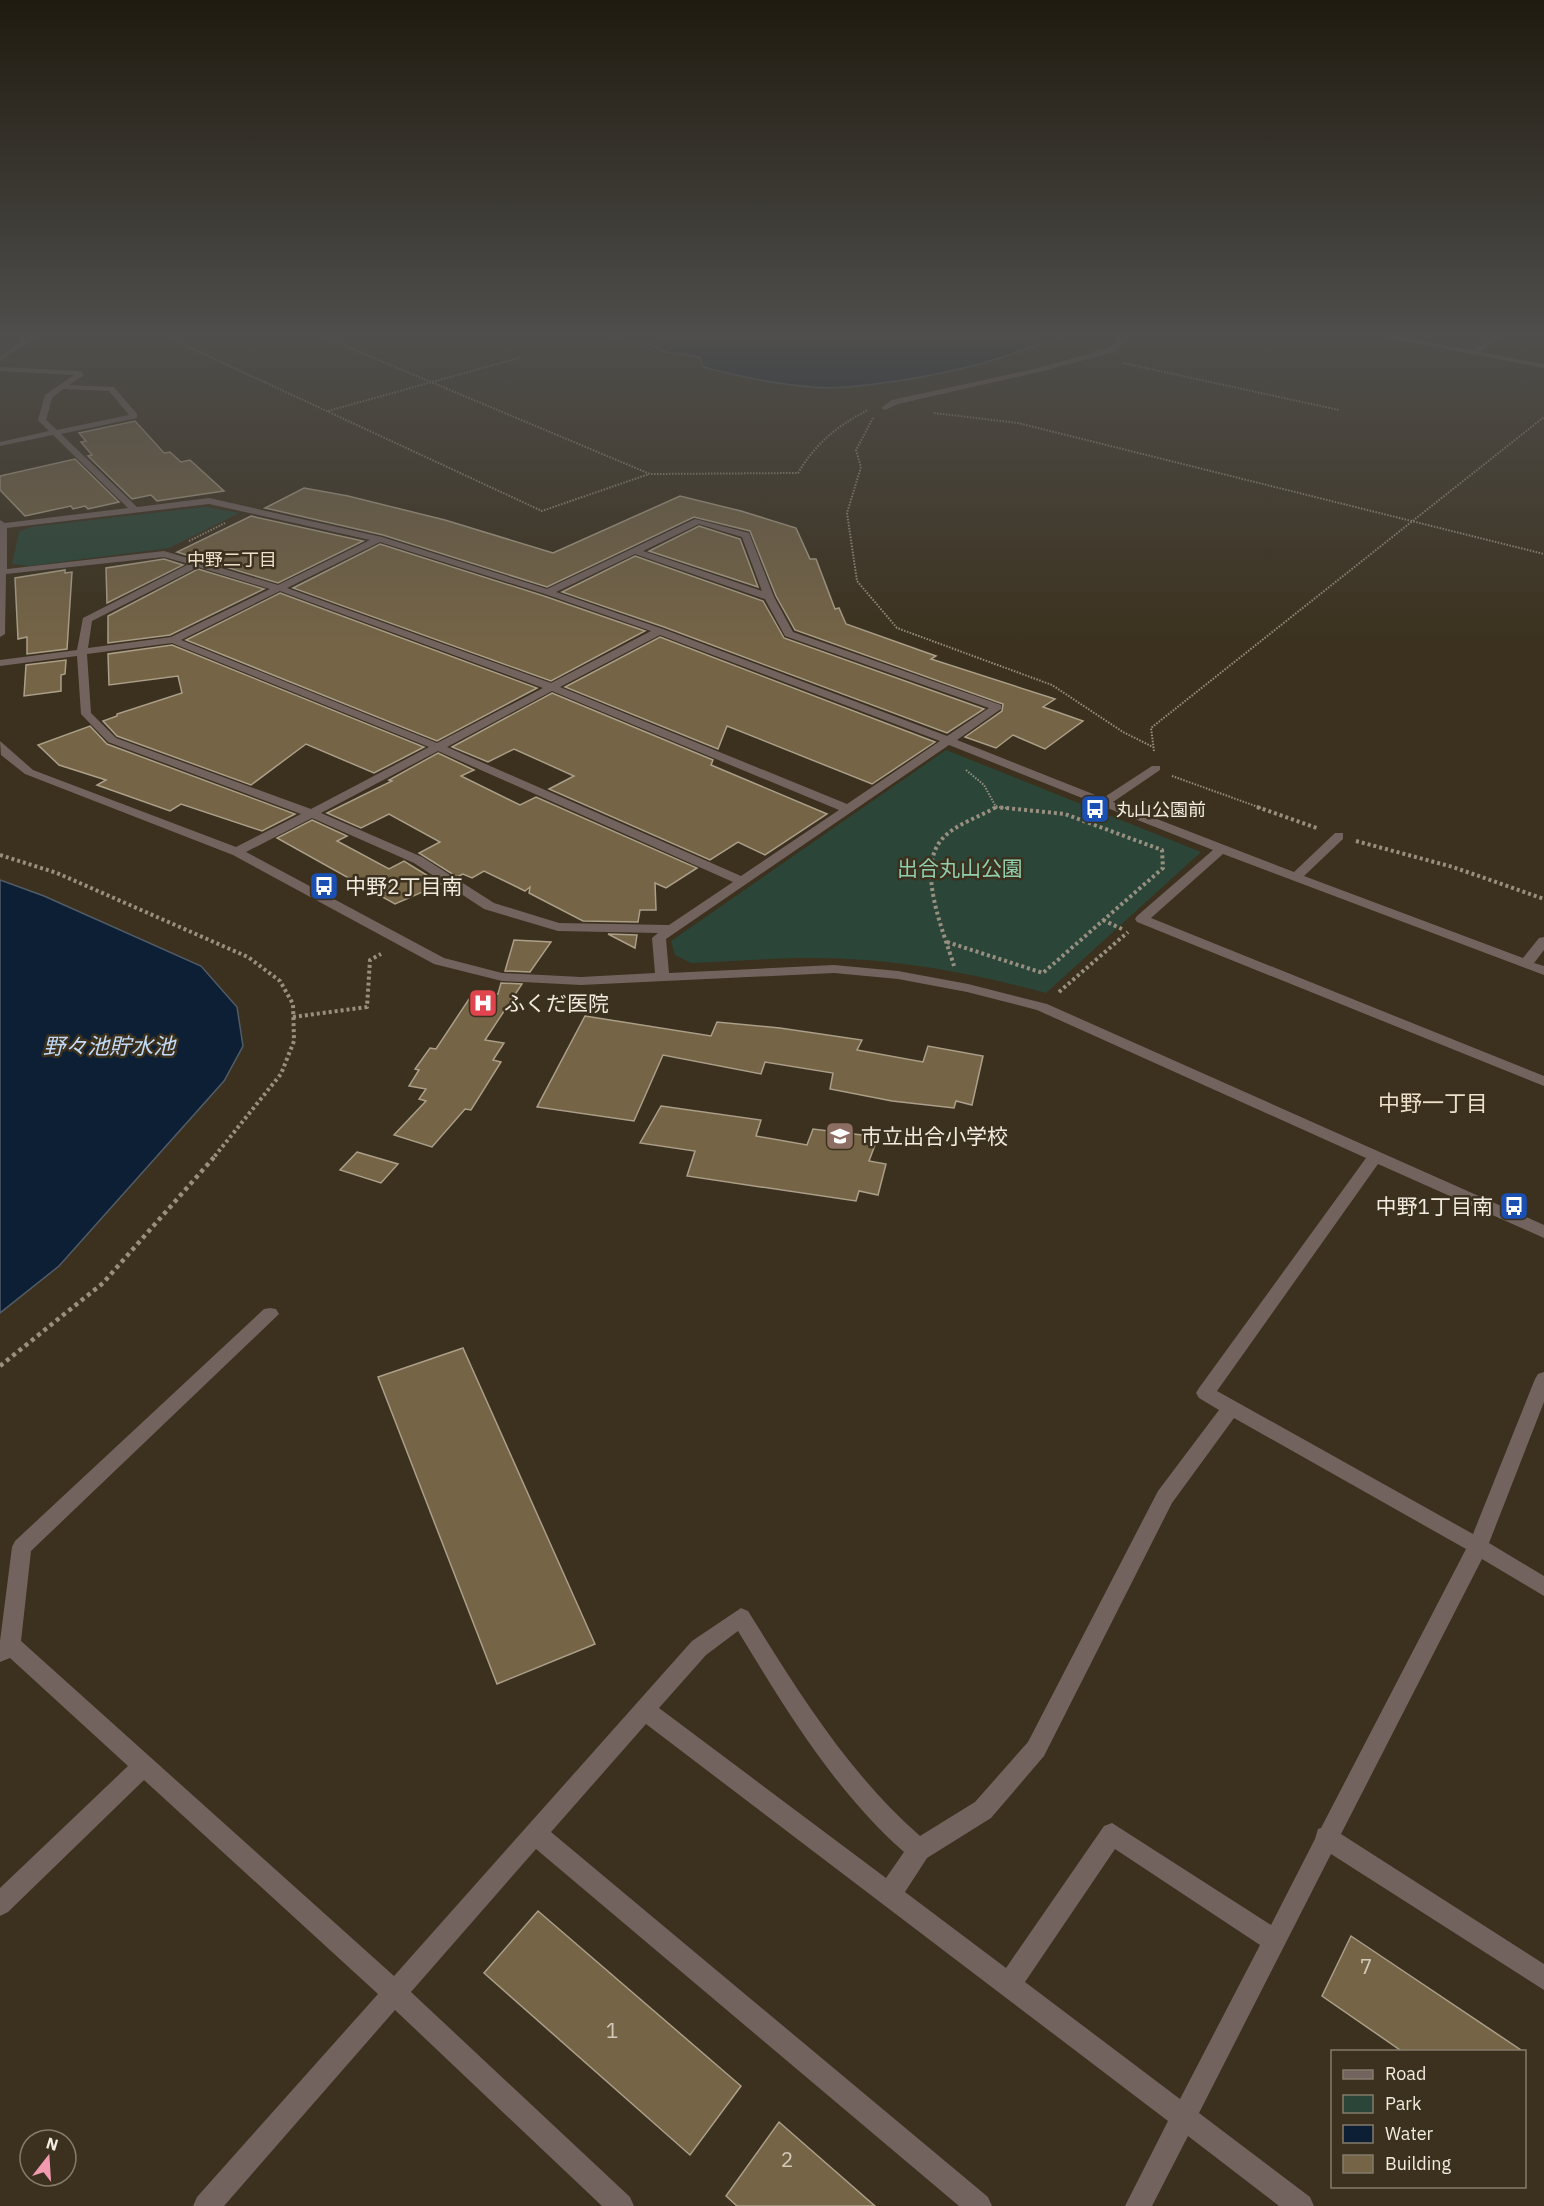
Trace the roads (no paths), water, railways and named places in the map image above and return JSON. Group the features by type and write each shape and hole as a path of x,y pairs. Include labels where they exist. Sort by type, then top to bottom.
{"street":[{"path":"0,444 31,438"},
{"path":"61,438 135,510"},
{"path":"0,634 3,572 2,524 208,501 251,509 379,539 548,592 950,741 1221,849 1544,971"},
{"path":"548,592 698,521 746,535 769,597 789,634 997,707 659,938 662,976"},
{"path":"0,663 173,640 379,539"},
{"path":"635,551 769,597"},
{"path":"3,572 164,554 279,588 551,687 848,809"},
{"path":"197,564 87,620 82,652 86,714 112,740 311,813 418,861 489,906 558,927 672,929"},
{"path":"237,852 659,632"},
{"path":"173,640 438,747 742,881"},
{"path":"0,744 5,753 29,772 237,852 439,961 502,977 581,981 834,969 898,975 959,986 1042,1007 1544,1232"},
{"path":"1104,802 1156,768"},
{"path":"1296,877 1339,836"},
{"path":"1221,849 1142,919 1544,1081"},
{"path":"1526,964 1544,941"},
{"path":"1376,1156 1205,1393 1478,1546 1544,1587"},
{"path":"270,1314 22,1547 5,1649 144,1766 395,1993 621,2206"},
{"path":"1138,2206 1326,1837 1478,1546 1539,1404 1544,1379"},
{"path":"889,1895 920,1850 983,1810 1036,1749 1165,1497 1232,1408"},
{"path":"206,2206 699,1648 741,1617 799,1712 888,1826 920,1850"},
{"path":"645,1710 1301,2206"},
{"path":"0,1904 144,1766"},
{"path":"535,1834 979,2206"},
{"path":"1008,1986 1112,1834 1273,1940"},
{"path":"1326,1837 1544,1978"}],"water":[{"name":"野々池貯水池","path":"0,880 44,896 201,966 237,1007 243,1046 224,1081 59,1266 0,1313"}],"place":[{"name":"丸山公園前","path":"1095,809"},
{"name":"中野2丁目南","path":"324,886"},
{"name":"ふくだ医院","path":"483,1003"},
{"name":"市立出合小学校","path":"840,1136"},
{"name":"中野1丁目南","path":"1514,1206"}],"district":[{"name":"中野二丁目","path":"232,559"},
{"name":"中野一丁目","path":"1433,1102"}],"park label":[{"name":"出合丸山公園","path":"960,868"}]}
